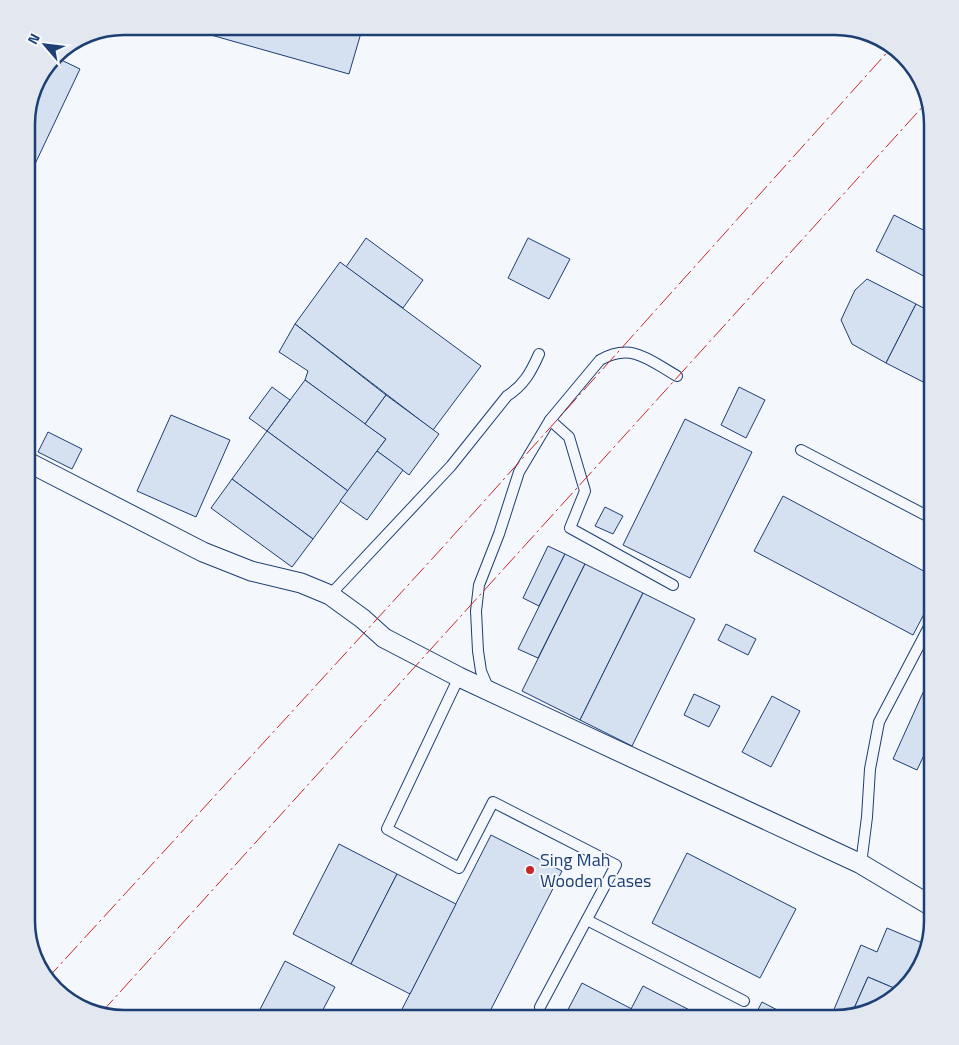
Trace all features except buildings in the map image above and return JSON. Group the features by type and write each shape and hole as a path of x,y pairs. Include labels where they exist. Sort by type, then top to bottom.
{"street":[{"path":"35,466 203,552 251,571 300,583 330,595 363,619 384,638 459,677 861,864 924,902"}],"lane":[{"path":"489,690 480,671 478,651 476,610 480,585 519,472 550,420 600,360 609,355 619,352 633,352 677,376"},
{"path":"330,595 451,466 507,396 517,390 524,382 532,371 539,354"},
{"path":"550,420 569,437 585,492 570,528 673,585"},
{"path":"801,450 924,514"},
{"path":"861,864 867,817 870,769 879,722 924,636"},
{"path":"459,677 387,829 459,868 493,802 616,865 540,1007"},
{"path":"586,920 744,1000"}],"power":[{"path":"52,973 442,548 888,52"},
{"path":"106,1008 922,107"}],"place":[{"name":"Sing Mah Wooden Cases","path":"530,870"}]}
